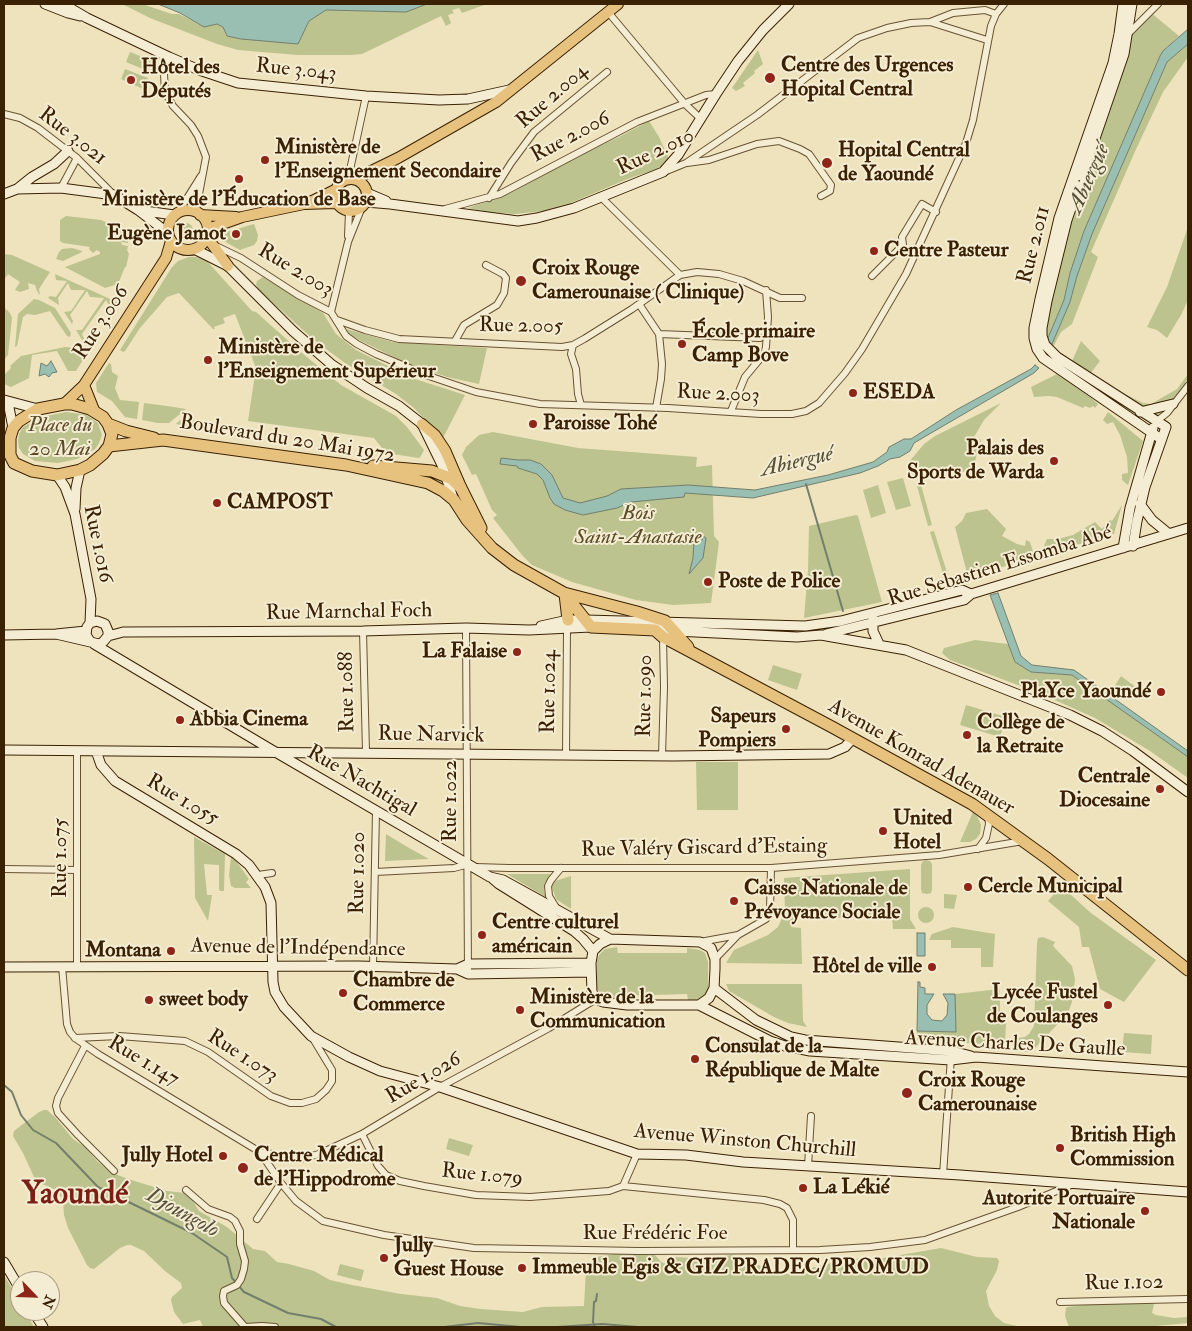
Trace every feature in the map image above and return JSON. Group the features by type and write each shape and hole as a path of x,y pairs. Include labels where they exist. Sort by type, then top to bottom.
{"highway":[{"path":"64,404 94,410 108,424 112,434 109,446 96,460 80,470 57,475 41,474 9,461 9,436 26,415 38,409 64,404"},
{"path":"108,424 126,431 163,440"},
{"name":"Boulevard du 20 Mai 1972","path":"109,446 163,440 346,465 418,479 444,491 454,500"},
{"path":"346,465 420,469 432,471 452,479 461,488 472,514 492,548"},
{"path":"454,500 467,520 492,548 514,565 565,594 637,612 665,622"},
{"path":"565,594 589,624 659,633"},
{"path":"565,594 568,624"},
{"name":"Avenue Konrad Adenauer","path":"665,622 692,653"},
{"name":"Avenue Konrad Adenauer","path":"659,633 692,653 853,738 972,804 1024,840 1188,970"}],"main road":[{"name":"Rue 3.043","path":"45,4 87,18"},
{"name":"Rue 3.043","path":"63,4 87,18 169,57 198,70 238,83 366,96 439,100 468,99 505,92 514,88"},
{"path":"360,191 340,182 335,190 335,203 341,209 349,212 356,211 360,191 398,158 496,102 609,8 618,4"},
{"path":"663,172 678,155 738,61 763,30 789,4"},
{"name":"Rue 2.011","path":"1123,4 1113,63 1059,218 1040,299 1034,328 1034,338 1043,358 1161,439"},
{"name":"Rue 2.011","path":"1132,4 1128,34 1118,74 1066,220 1047,301 1042,336 1047,349 1057,357 1166,427"},
{"path":"4,194 16,189 54,164 68,151"},
{"name":"Rue 2.010","path":"360,191 390,204 442,210 499,220 518,221 574,208 663,172"},
{"path":"16,189 61,188 114,195 138,210 182,249"},
{"path":"304,204 335,190"},
{"path":"138,210 177,213 189,209 198,212 242,217 304,204 335,203"},
{"path":"198,212 205,218 209,237 228,266 293,331 331,364 367,388 399,406 435,435 445,450 461,488"},
{"path":"166,258 170,220 177,213"},
{"path":"166,258 182,249 199,247 209,237 242,217"},
{"path":"194,249 228,266"},
{"name":"Rue 3.006","path":"94,410 84,385 166,258"},
{"path":"64,404 84,385"},
{"path":"9,436 6,401 38,409"},
{"path":"1140,412 1173,404"},
{"path":"1133,420 1144,435 1148,445"},
{"path":"1123,548 1130,508 1151,432 1157,422"},
{"path":"422,424 454,500"},
{"path":"1133,546 1140,504 1166,427"},
{"path":"75,514 76,488 80,470"},
{"name":"Rue 1.016","path":"57,475 75,514 91,600 88,627"},
{"path":"1140,504 1152,520 1169,534"},
{"name":"Rue Sebastien Essomba Abé","path":"821,635 964,600 971,594 1188,528"},
{"name":"Rue Marnchal Foch","path":"56,634 88,627 94,622 101,635 123,632 363,631 466,628 529,630 548,624 665,622 805,626 822,624 962,590 971,594"},
{"path":"91,600 101,635"},
{"path":"873,612 872,623 875,638 879,644"},
{"path":"805,626 821,635"},
{"path":"88,627 87,638 101,635"},
{"path":"659,633 797,637 821,635 906,650 1070,715 1102,731 1133,751 1188,792"},
{"path":"4,635 101,635"},
{"name":"Rue Nachtigal","path":"101,635 108,651 277,753 490,876 503,880 610,939"},
{"name":"Rue Narvick","path":"4,750 662,756 829,754 844,747 853,738"},
{"name":"Rue 1.055","path":"96,751 101,765 115,781 236,854 258,875 271,903 272,966"},
{"path":"490,876 499,884 574,931 584,939 593,952"},
{"path":"610,939 700,942 711,948 715,960 714,988 709,998 699,1006 627,1005 603,1002 596,999 592,992 591,968 593,952 600,944 610,939"},
{"path":"458,969 468,964 591,968"},
{"name":"Avenue Winston Churchill","path":"272,966 275,992 284,1007 312,1036 349,1057 380,1070 440,1087 637,1154 686,1155 743,1162 1188,1192"},
{"name":"Avenue de l'Indépendance","path":"4,967 373,966 458,969 468,974 591,968"},
{"name":"Avenue Charles De Gaulle","path":"714,988 756,1020 791,1037 951,1056"},
{"name":"Avenue Charles De Gaulle","path":"699,1006 770,1041 810,1051 976,1057 1188,1072"}],"street":[{"name":"Rue 2.003","path":"209,237 298,295 331,312 346,336 357,344 426,376 476,392 540,404 792,414 806,411 819,403 845,373 880,320 906,274 957,166 970,128 990,26 1004,4"},
{"path":"1128,34 1158,4"},
{"path":"609,8 685,104 701,119"},
{"name":"Rue 2.010","path":"663,172 686,163 757,115 858,38 887,28 911,23 930,22 953,13 985,10 996,14"},
{"name":"Rue 2.010","path":"930,22 987,40"},
{"path":"169,57 164,74 165,92 173,106 191,125 198,136 206,157 198,212"},
{"name":"Rue 2.004","path":"489,198 511,163 534,132 607,72"},
{"name":"Rue 2.006","path":"442,210 500,194 637,122 706,95 716,94"},
{"path":"331,312 360,191 366,96"},
{"name":"Rue 3.021","path":"4,114 29,122 77,158 114,195"},
{"path":"686,163 709,160 757,144 779,141 809,154 832,185 830,191 821,196"},
{"path":"61,188 77,158"},
{"path":"177,213 204,173"},
{"path":"601,197 680,275"},
{"path":"872,276 902,245 902,237 922,204 936,212"},
{"path":"348,242 349,212"},
{"path":"455,342 464,325 497,305 504,293 506,278 503,274 486,265"},
{"name":"Rue 2.005","path":"336,320 399,339 562,347 573,345 639,304 680,275 697,272 719,274 743,280 780,298 802,298"},
{"path":"731,411 745,377 764,354 768,317 766,290"},
{"path":"639,304 659,334 662,379 656,408"},
{"path":"659,334 760,338"},
{"path":"573,345 571,354 576,369 581,406"},
{"path":"1157,422 1167,413 1188,386"},
{"path":"1166,427 1167,413"},
{"name":"Rue 1.024","path":"566,755 568,624"},
{"name":"Rue 1.022","path":"466,628 467,754 471,865 468,974"},
{"name":"Rue 1.088","path":"363,631 366,752"},
{"name":"Rue 1.090","path":"659,633 664,687 662,756"},
{"name":"Rue 1.075","path":"77,751 77,966"},
{"name":"Rue 1.020","path":"373,966 376,810"},
{"path":"978,849 986,838 989,824 988,816"},
{"name":"Rue Valéry Giscard d'Estaing","path":"375,872 454,868 471,865 561,868 770,868 939,855 1024,840"},
{"path":"558,910 549,896 548,886 561,868"},
{"path":"715,960 738,935 766,919 768,914 770,868"},
{"path":"4,869 77,870"},
{"path":"258,875 272,873"},
{"path":"700,942 738,935"},
{"name":"Rue 1.147","path":"62,966 67,1024 75,1038 85,1046 260,1152"},
{"name":"Rue 1.026","path":"260,1152 301,1158 319,1154 362,1134 440,1087 549,1028 596,999"},
{"name":"Rue 1.073","path":"75,1038 119,1036 186,1041 208,1052 271,1096 290,1103 302,1103 316,1099 332,1081 332,1070 312,1036"},
{"path":"85,1046 61,1092 56,1106 58,1113 114,1171"},
{"path":"943,1175 951,1056"},
{"path":"808,1166 810,1116"},
{"name":"Rue 1.079","path":"362,1134 378,1166 386,1174 400,1181 476,1195 530,1197 609,1191 623,1186 764,1200 780,1204 787,1208 793,1220 793,1249"},
{"name":"Rue Frédéric Foe","path":"260,1152 296,1201 322,1221 393,1236 474,1248 639,1251 870,1247 925,1240 1018,1207 1073,1184"},
{"path":"623,1186 637,1154"},
{"path":"257,1218 281,1183"},
{"path":"186,1190 208,1209 230,1217 235,1221 240,1231 240,1244 245,1261 244,1269 237,1285 224,1291 224,1303 245,1327 275,1327"},
{"name":"Rue 1.102","path":"1060,1302 1188,1299"}],"green space":[{"path":"122,4 142,4 172,14 179,14 204,27 217,24 223,27 226,35 241,39 305,30 309,21 326,10 406,12 427,4 487,4 462,13 459,8 452,10 454,13 448,15 451,23 446,26 441,16 362,54 298,55 238,50 217,44 150,18"},
{"path":"1150,12 1179,36 1160,56 1084,231 1070,273 1064,300 1045,345 1047,301 1128,34"},
{"path":"1188,44 1188,57 1163,92 1091,252 1098,257 1072,324 1061,332 1052,349 1068,361 1072,361 1081,341 1100,361 1090,374 1105,384 1143,403 1151,404 1177,389 1188,374 1188,386 1157,421 1049,351 1070,302 1092,234 1167,62"},
{"path":"758,50 763,64 743,83 745,86 736,91 732,88"},
{"path":"130,52 153,61 148,71 126,62"},
{"path":"125,69 148,78 143,89 121,79"},
{"path":"649,121 669,159 657,169 630,178 568,204 544,211 514,214 468,208 513,192 574,157"},
{"path":"66,216 101,220 128,232 128,243 121,242 122,245 128,246 129,254 126,267 118,284 105,288 65,267 100,254 97,250 93,253 89,249 90,247 60,241 60,220"},
{"path":"183,223 189,223 193,230 189,237 183,237 179,233 179,227"},
{"path":"254,224 258,235 254,245 240,250 224,241 223,236 227,232"},
{"path":"1188,227 1188,300 1167,338 1157,330 1147,327 1167,287"},
{"path":"72,248 82,252 63,261 56,259 62,249"},
{"path":"4,254 12,255 50,272 39,289 40,295 35,285 28,283 29,289 20,292 15,290 20,282 8,274 4,280"},
{"path":"189,257 206,260 252,311 256,312 341,385 396,416 424,450 421,456 419,458 386,453 374,438 248,421 256,368 235,314 223,318 225,323 213,329 179,293 167,297 140,328 125,351 120,350 172,267 178,261"},
{"path":"55,274 119,303 108,304 106,300 82,334 84,339 82,340 76,330 82,330 104,298 90,297 87,291 70,315 73,321 72,324 64,312 71,311 85,290 71,290 68,283 58,298 59,305 48,298 50,296 56,297 67,281 56,280"},
{"path":"263,277 323,313 336,334 356,350 412,378 465,395 443,438 414,408 396,394 345,363 314,340 259,290 256,285 257,281"},
{"path":"34,299 55,308 71,333 70,337 67,336 50,311 35,315 27,314 23,317 17,346 15,347 18,314"},
{"path":"4,307 12,318 8,355 4,360"},
{"path":"346,329 393,342 487,348 479,384 447,377 402,361 359,340 349,334"},
{"path":"65,347 77,348 88,352 76,371 68,371 57,351 32,355 29,378 11,387 4,384 4,375 11,368 10,366 21,356"},
{"path":"109,363 111,364 112,372 118,376 115,388 120,400 139,402 137,419 125,417 112,401 97,392 96,383"},
{"path":"1057,374 1098,404 1095,408 1093,406 1090,408 1085,406 1083,408 1057,397 1034,397 1031,387"},
{"path":"144,403 186,409 169,423 158,423 142,420"},
{"path":"1001,403 984,420 974,437 981,440 974,469 955,474 939,468 918,475 918,479 915,480 909,462 924,444 935,436"},
{"name":"Place du 20 Mai","path":"66,412 87,415 98,423 102,435 95,449 77,459 58,463 35,461 23,454 19,448 18,441 23,427 41,417"},
{"path":"190,412 198,428 176,424 177,423"},
{"path":"1108,412 1143,441 1128,485 1122,480 1122,474 1128,473 1127,457 1120,435 1113,422 1107,424 1103,420"},
{"name":"Bois Saint-Anastasie","path":"493,432 578,448 697,457 696,467 712,465 714,536 719,542 711,603 673,605 636,600 572,582 532,565 493,518 497,515 492,510 476,474 472,475 462,455 466,447 479,435"},
{"path":"903,478 911,506 896,510 887,482"},
{"path":"878,485 886,513 871,518 863,490"},
{"path":"921,485 932,525 928,526 917,486"},
{"path":"1122,505 1114,534 1046,554 1044,546 1047,539 1058,539 1073,535 1095,522 1102,529 1110,520 1112,521"},
{"path":"987,509 1006,529 1002,536 1025,546 1026,540 1030,542 1034,555 1026,557 1027,561 976,573 975,570 967,573 955,527 962,521 966,513"},
{"path":"858,516 882,602 804,618 809,526"},
{"path":"934,531 949,579 945,580 930,532"},
{"path":"975,640 1008,644 1015,662 1031,672 1072,675 1188,757 1188,778 1150,751 1095,718 1037,692 950,660 942,653 944,648"},
{"path":"773,665 802,674 797,690 768,680"},
{"path":"1121,676 1137,688 1131,698 1114,687"},
{"path":"966,705 1006,717 1000,737 960,725"},
{"path":"696,762 738,762 738,810 697,810"},
{"path":"973,812 981,825 980,834 970,842 960,842"},
{"path":"386,834 409,848 429,859 385,861"},
{"path":"194,837 225,854 224,891 219,889 219,865 204,864 207,895 212,895 208,921 195,898"},
{"path":"231,857 249,879 246,882 251,888 235,888 231,886 229,875"},
{"path":"926,860 932,864 932,889 931,893 927,894 922,893 921,889 921,865"},
{"path":"910,869 910,919 916,929 893,929 892,918 797,918 791,927 801,928 802,964 726,963 734,950 768,935 778,927 785,911 784,878"},
{"path":"507,874 551,874 544,884 544,892 547,898"},
{"path":"571,876 571,909 556,899 552,887 555,881"},
{"path":"1061,886 1091,913 1156,960 1124,1002 1100,989 1089,947 1082,947 1079,927 1048,901"},
{"path":"944,894 957,895 954,909 944,908"},
{"path":"926,907 934,915 926,923 918,915"},
{"path":"953,927 995,934 993,967 981,967 981,948 951,948 951,940 929,940 932,934"},
{"path":"1043,937 1055,942 1053,946 1072,966 1075,979 1072,1002 1068,1013 1034,1049 1029,1052 1017,1051 1016,1043 1013,1043 1018,1038 1029,1034 1034,1026 1037,943 1038,938"},
{"path":"617,947 618,953 687,953 687,948 700,950 705,953 708,962 708,989 705,995 696,1000 688,1000 687,994 619,996 618,1000 610,1000 604,997 597,989 597,960 605,949"},
{"path":"726,984 802,984 803,1021 807,1027 788,1023 774,1017 729,991"},
{"path":"1000,989 1000,1020 1006,1024 1005,1042 1003,1045 917,1040 917,1031 955,1032 955,994"},
{"path":"1124,1033 1152,1035 1151,1054 1122,1052"},
{"path":"44,1110 47,1110 55,1117 73,1139 85,1147 110,1172 167,1191 185,1193 191,1198 199,1211 227,1227 253,1249 265,1251 277,1262 314,1271 330,1280 352,1285 437,1298 460,1306 523,1312 542,1307 584,1306 586,1269 597,1257 615,1254 652,1254 666,1264 676,1257 705,1259 731,1255 743,1258 769,1270 788,1274 846,1259 883,1258 941,1248 977,1257 997,1258 999,1261 997,1270 986,1291 989,1306 995,1316 1004,1323 1017,1326 1051,1327 203,1327 200,1320 183,1324 174,1312 171,1300 182,1288 181,1283 144,1251 127,1245 120,1248 94,1269 87,1265 68,1228 64,1215 63,1200 56,1190 40,1183 34,1177 13,1136 14,1131"},
{"path":"449,1138 473,1145 469,1156 446,1149"},
{"path":"340,1264 364,1270 361,1281 337,1275"},
{"path":"4,1275 10,1285 10,1321 31,1321 34,1327 4,1327"},
{"path":"1152,1302 1154,1304 1152,1313 1174,1318 1188,1317 1188,1323 1145,1327 1069,1327 1065,1316 1066,1308 1068,1307 1092,1304"}],"water":[{"path":"158,4 427,4 406,12 326,10 309,21 298,44 227,36 223,27 217,24 204,27 180,13"},
{"path":"1188,29 1188,44 1167,62 1092,234 1070,302 1049,351 1045,345 1064,300 1070,273 1084,231 1160,56 1163,51"},
{"path":"51,361 57,372 52,373 49,377 45,374 39,376 41,363 47,366"},
{"path":"1035,365 1039,368 1034,373 914,443 910,451 900,457 890,459 860,473 753,498 685,493 684,497 631,502 617,508 583,515 565,510 554,504 543,480 537,474 517,466 500,464 501,458 530,460 541,464 552,475 563,498 580,503 607,496 621,489 688,485 755,490 828,475 873,462 887,452 889,447 904,439 911,439 956,410"},
{"path":"701,535 700,540 702,540 703,536 706,538 703,558 689,574 693,558 694,541"},
{"path":"998,593 1021,656 1032,665 1074,670 1188,751 1188,757 1072,675 1031,672 1015,662 990,595"},
{"path":"917,933 925,933 925,956 917,956"},
{"path":"918,982 920,982 920,987 925,988 925,994 934,994 927,1005 927,1014 932,1020 942,1021 947,1015 948,1003 943,994 955,994 956,1032 917,1031"}],"waterway":[{"name":"Abiergué","path":"806,484 843,611"},
{"name":"Djoungolo","path":"4,1085 12,1092 21,1115 33,1130 56,1143 98,1187 192,1233 227,1257 232,1278 244,1292 288,1313 321,1319 336,1327"},
{"path":"595,1327 593,1322 594,1302 596,1301 597,1294"},
{"name":"Djoungolo","path":"444,1327 478,1323 521,1327"},
{"name":"Djoungolo","path":"557,1327 602,1324 638,1327"}],"place":[{"name":"Centre des Urgences Hopital Central","path":"770,78"},
{"name":"Hôtel des Députés","path":"131,80"},
{"name":"Ministère de l'Enseignement Secondaire","path":"265,160"},
{"name":"Hopital Central de Yaoundé","path":"827,163"},
{"name":"Ministère de l'Éducation de Base","path":"239,179"},
{"name":"Eugène Jamot","path":"236,234"},
{"name":"Centre Pasteur","path":"874,251"},
{"name":"Croix Rouge Camerounaise ( Clinique)","path":"521,281"},
{"name":"École primaire Camp Bove","path":"682,344"},
{"name":"Ministère de l'Enseignement Supérieur","path":"208,360"},
{"name":"ESEDA","path":"853,393"},
{"name":"Paroisse Tohé","path":"533,424"},
{"name":"Palais des Sports de Warda","path":"1054,461"},
{"name":"CAMPOST","path":"217,503"},
{"name":"Poste de Police","path":"708,582"},
{"name":"La Falaise","path":"517,652"},
{"name":"PlaYce Yaoundé","path":"1161,692"},
{"name":"Abbia Cinema","path":"180,720"},
{"name":"Sapeurs Pompiers","path":"786,729"},
{"name":"Collège de la Retraite","path":"967,735"},
{"name":"Centrale Diocesaine","path":"1160,789"},
{"name":"United Hotel","path":"883,831"},
{"name":"Cercle Municipal","path":"968,887"},
{"name":"Caisse Nationale de Prévoyance Sociale","path":"734,901"},
{"name":"Centre culturel américain","path":"482,935"},
{"name":"Montana","path":"171,951"},
{"name":"Hôtel de ville","path":"932,967"},
{"name":"Chambre de Commerce","path":"343,993"},
{"name":"sweet body","path":"149,1000"},
{"name":"Lycée Fustel de Coulanges","path":"1108,1005"},
{"name":"Ministère de la Communication","path":"520,1010"},
{"name":"Consulat de la République de Malte","path":"695,1059"},
{"name":"Croix Rouge Camerounaise","path":"907,1093"},
{"name":"British High Commission","path":"1060,1148"},
{"name":"Jully Hotel","path":"223,1156"},
{"name":"Centre Médical de l'Hippodrome","path":"243,1168"},
{"name":"La Lékié","path":"803,1188"},
{"name":"Autorite Portuaire Nationale","path":"1145,1211"},
{"name":"Jully Guest House","path":"384,1258"},
{"name":"Immeuble Egis & GIZ PRADEC/ PROMUD","path":"522,1268"}],"district":[{"name":"Yaoundé","path":"75,1196"}]}
